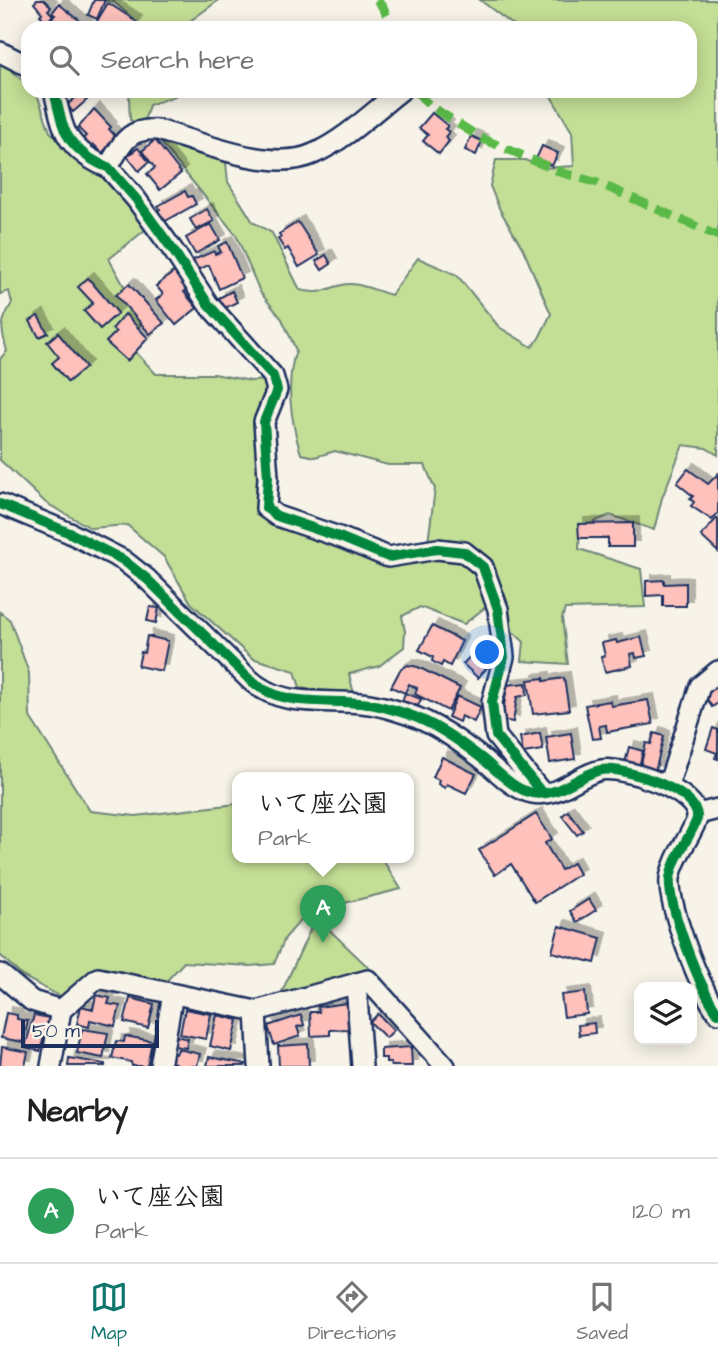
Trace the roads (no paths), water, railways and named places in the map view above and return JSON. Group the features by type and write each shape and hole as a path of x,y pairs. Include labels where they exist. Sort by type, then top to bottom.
{"street":[{"path":"0,52 21,62"},
{"path":"56,98 67,138 73,146 101,166 108,166 176,253 208,304 273,376 277,390 264,422 268,477 266,508 276,516 388,557 437,549 464,552 482,567 498,609 504,657 492,702 496,736 542,793"},
{"path":"108,166 131,134 142,129 158,130 272,161 293,160 312,155 331,144 391,98"},
{"path":"0,504 81,537 123,560 147,579 249,679 267,693 291,700 363,703 410,715 447,733 517,787 531,793 564,788 605,769 620,771 684,794 698,814 693,830 674,860 670,889 702,986 718,1013"},
{"path":"667,786 700,686 718,671"},
{"path":"698,814 718,809"},
{"path":"0,974 32,1001 61,1010"},
{"path":"51,1066 61,1010 98,978 256,1011 369,980 444,1066"},
{"path":"356,983 362,1066"},
{"path":"160,1066 173,993"},
{"path":"256,1011 259,1066"}],"place":[{"name":"いて座公園","path":"323,943"}]}
